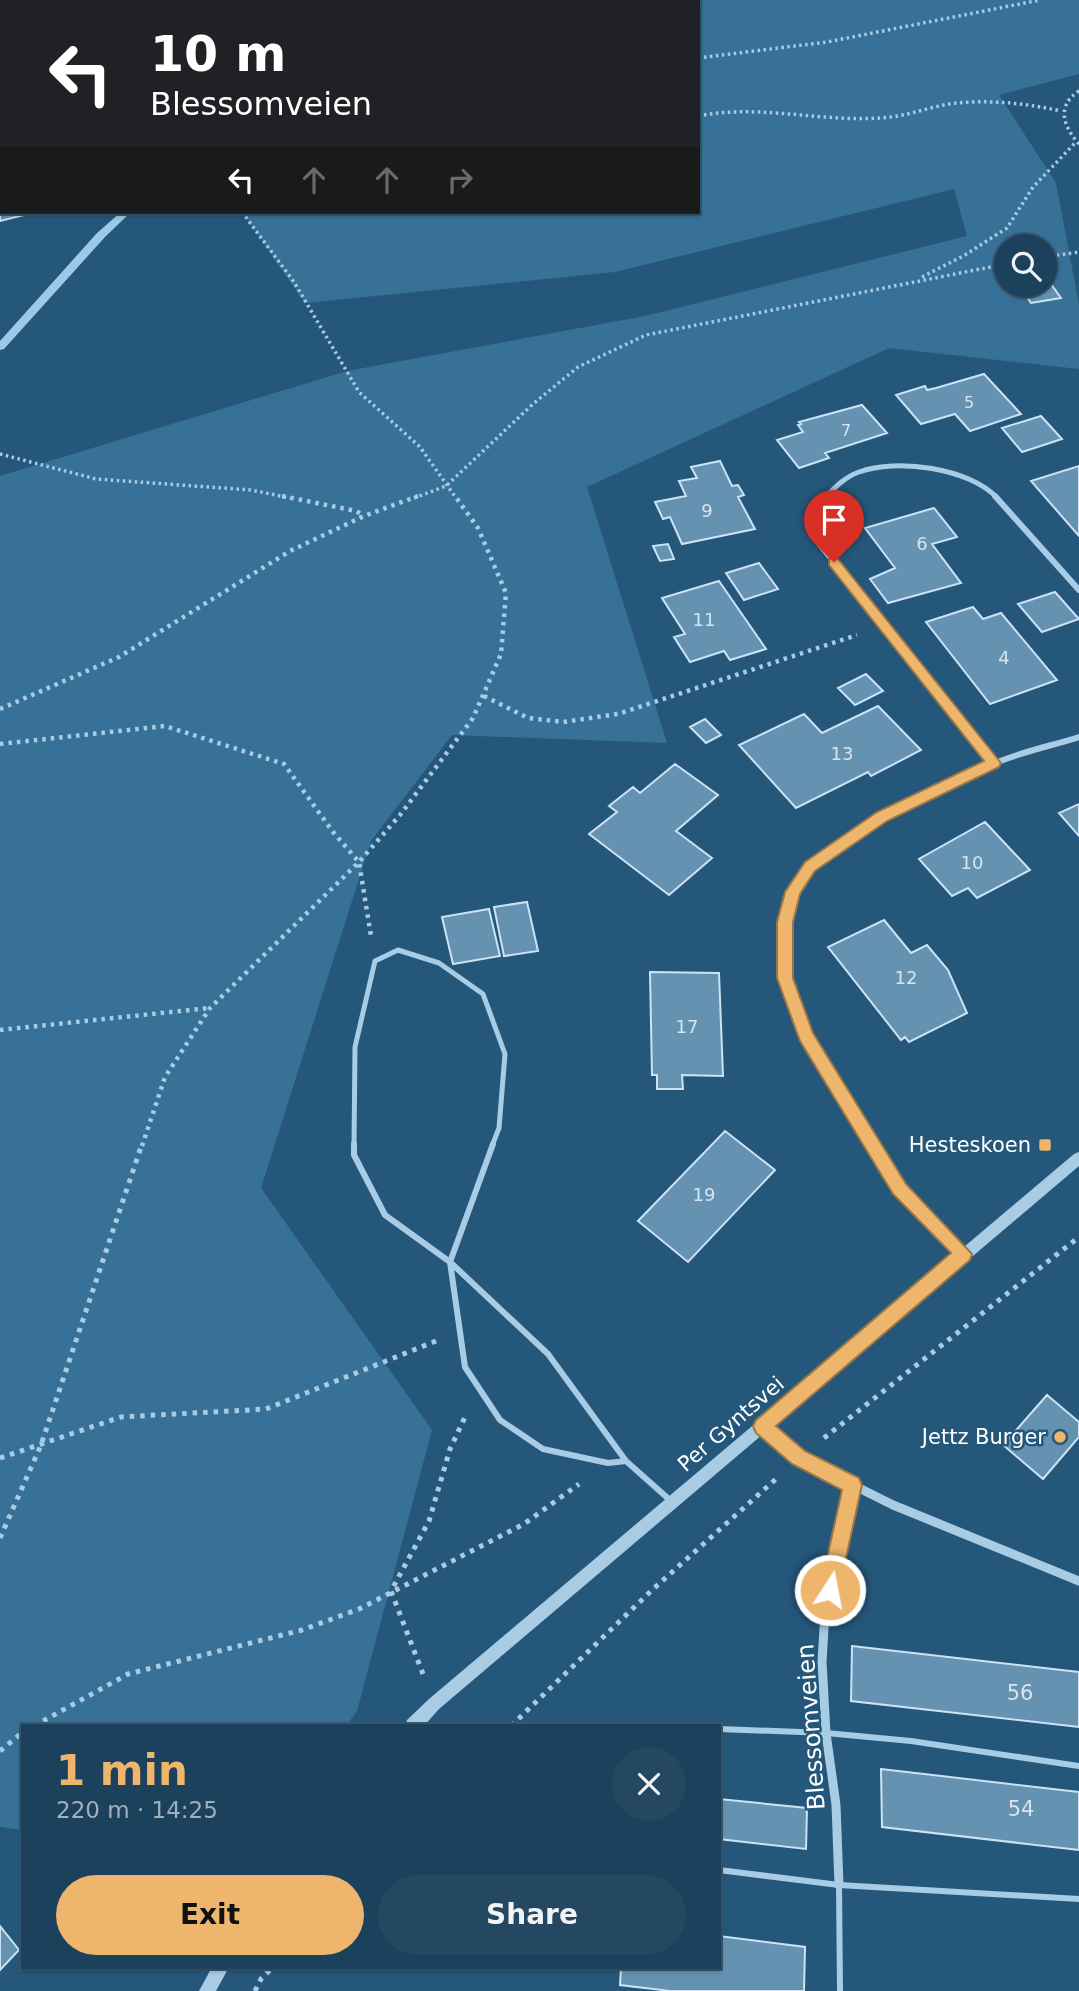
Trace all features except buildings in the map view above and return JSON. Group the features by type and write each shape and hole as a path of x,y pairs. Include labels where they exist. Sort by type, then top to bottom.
{"street":[{"path":"994,763 817,541 823,501 833,489 861,473 896,465 949,471 990,490 1079,590"},
{"path":"964,1254 900,1189 806,1036 785,978 785,922 792,892 810,867 882,817 994,763 1079,737"},
{"name":"Per Gyntsvei","path":"415,1724 434,1704 1079,1158"},
{"path":"762,1426 799,1458 852,1485 893,1505 1079,1581"},
{"name":"Blessomveien","path":"839,1885 836,1805 826,1733 822,1662 825,1612 852,1485"},
{"path":"207,1991 220,1969"}],"lane":[{"path":"626,1461 608,1463 543,1449 500,1420 465,1367 450,1262 499,1128 505,1054 483,994 439,963 398,950 375,961 355,1047 354,1155 385,1215 450,1262 548,1354 626,1461 673,1503"},
{"path":"721,1729 826,1733 911,1741 1079,1766"},
{"path":"721,1870 839,1885 1079,1899"},
{"name":"Blessomveien","path":"839,1885 840,1991"}],"path":[{"path":"700,58 782,50 946,21 1040,0"},
{"path":"918,279 965,255 1007,228 1033,187 1077,143 1062,118 1061,111 1066,99 1079,91"},
{"path":"700,116 748,109 881,118 959,103 1022,102 1061,111"},
{"path":"0,1538 41,1444 165,1077 210,1008 359,862 400,815 473,719 501,654 506,593 478,528 420,447 359,392 294,282 244,214"},
{"path":"1057,255 1079,251"},
{"path":"0,709 119,657 290,551 364,516 446,486 533,404 579,367 646,335 994,266"},
{"path":"0,454 96,479 251,490 344,508 364,516"},
{"path":"484,696 528,719 563,722 618,714 885,626"},
{"path":"0,744 165,726 284,764 333,832 359,862 375,961"},
{"path":"0,1030 210,1008"},
{"path":"0,1458 121,1417 266,1409 460,1331"},
{"path":"434,1704 391,1591 429,1521 450,1449 478,1388"},
{"path":"38,1724 128,1674 302,1630 359,1609 524,1524 608,1463"},
{"path":"0,1751 21,1734"},
{"path":"255,1991 272,1969"}],"shaded area":[{"path":"700,0 1079,0 1079,74 999,95 1056,183 1079,305 1079,369 889,348 587,487 667,743 452,735 371,841 261,1188 432,1430 357,1711 347,1724 21,1724 21,1830 0,1827 0,476 347,371 645,316 967,236 954,189 615,272 305,303 243,214 700,214"}],"waterway":[{"path":"0,347 101,235 124,214"}],"place":[{"name":"Hesteskoen","path":"1045,1145"},
{"name":"Jettz Burger","path":"1060,1437"}],"route":[{"path":"830,1590 852,1485 799,1458 762,1426 964,1254 900,1189 806,1036 785,978 785,922 792,892 810,867 882,817 994,763 834,562"}]}
